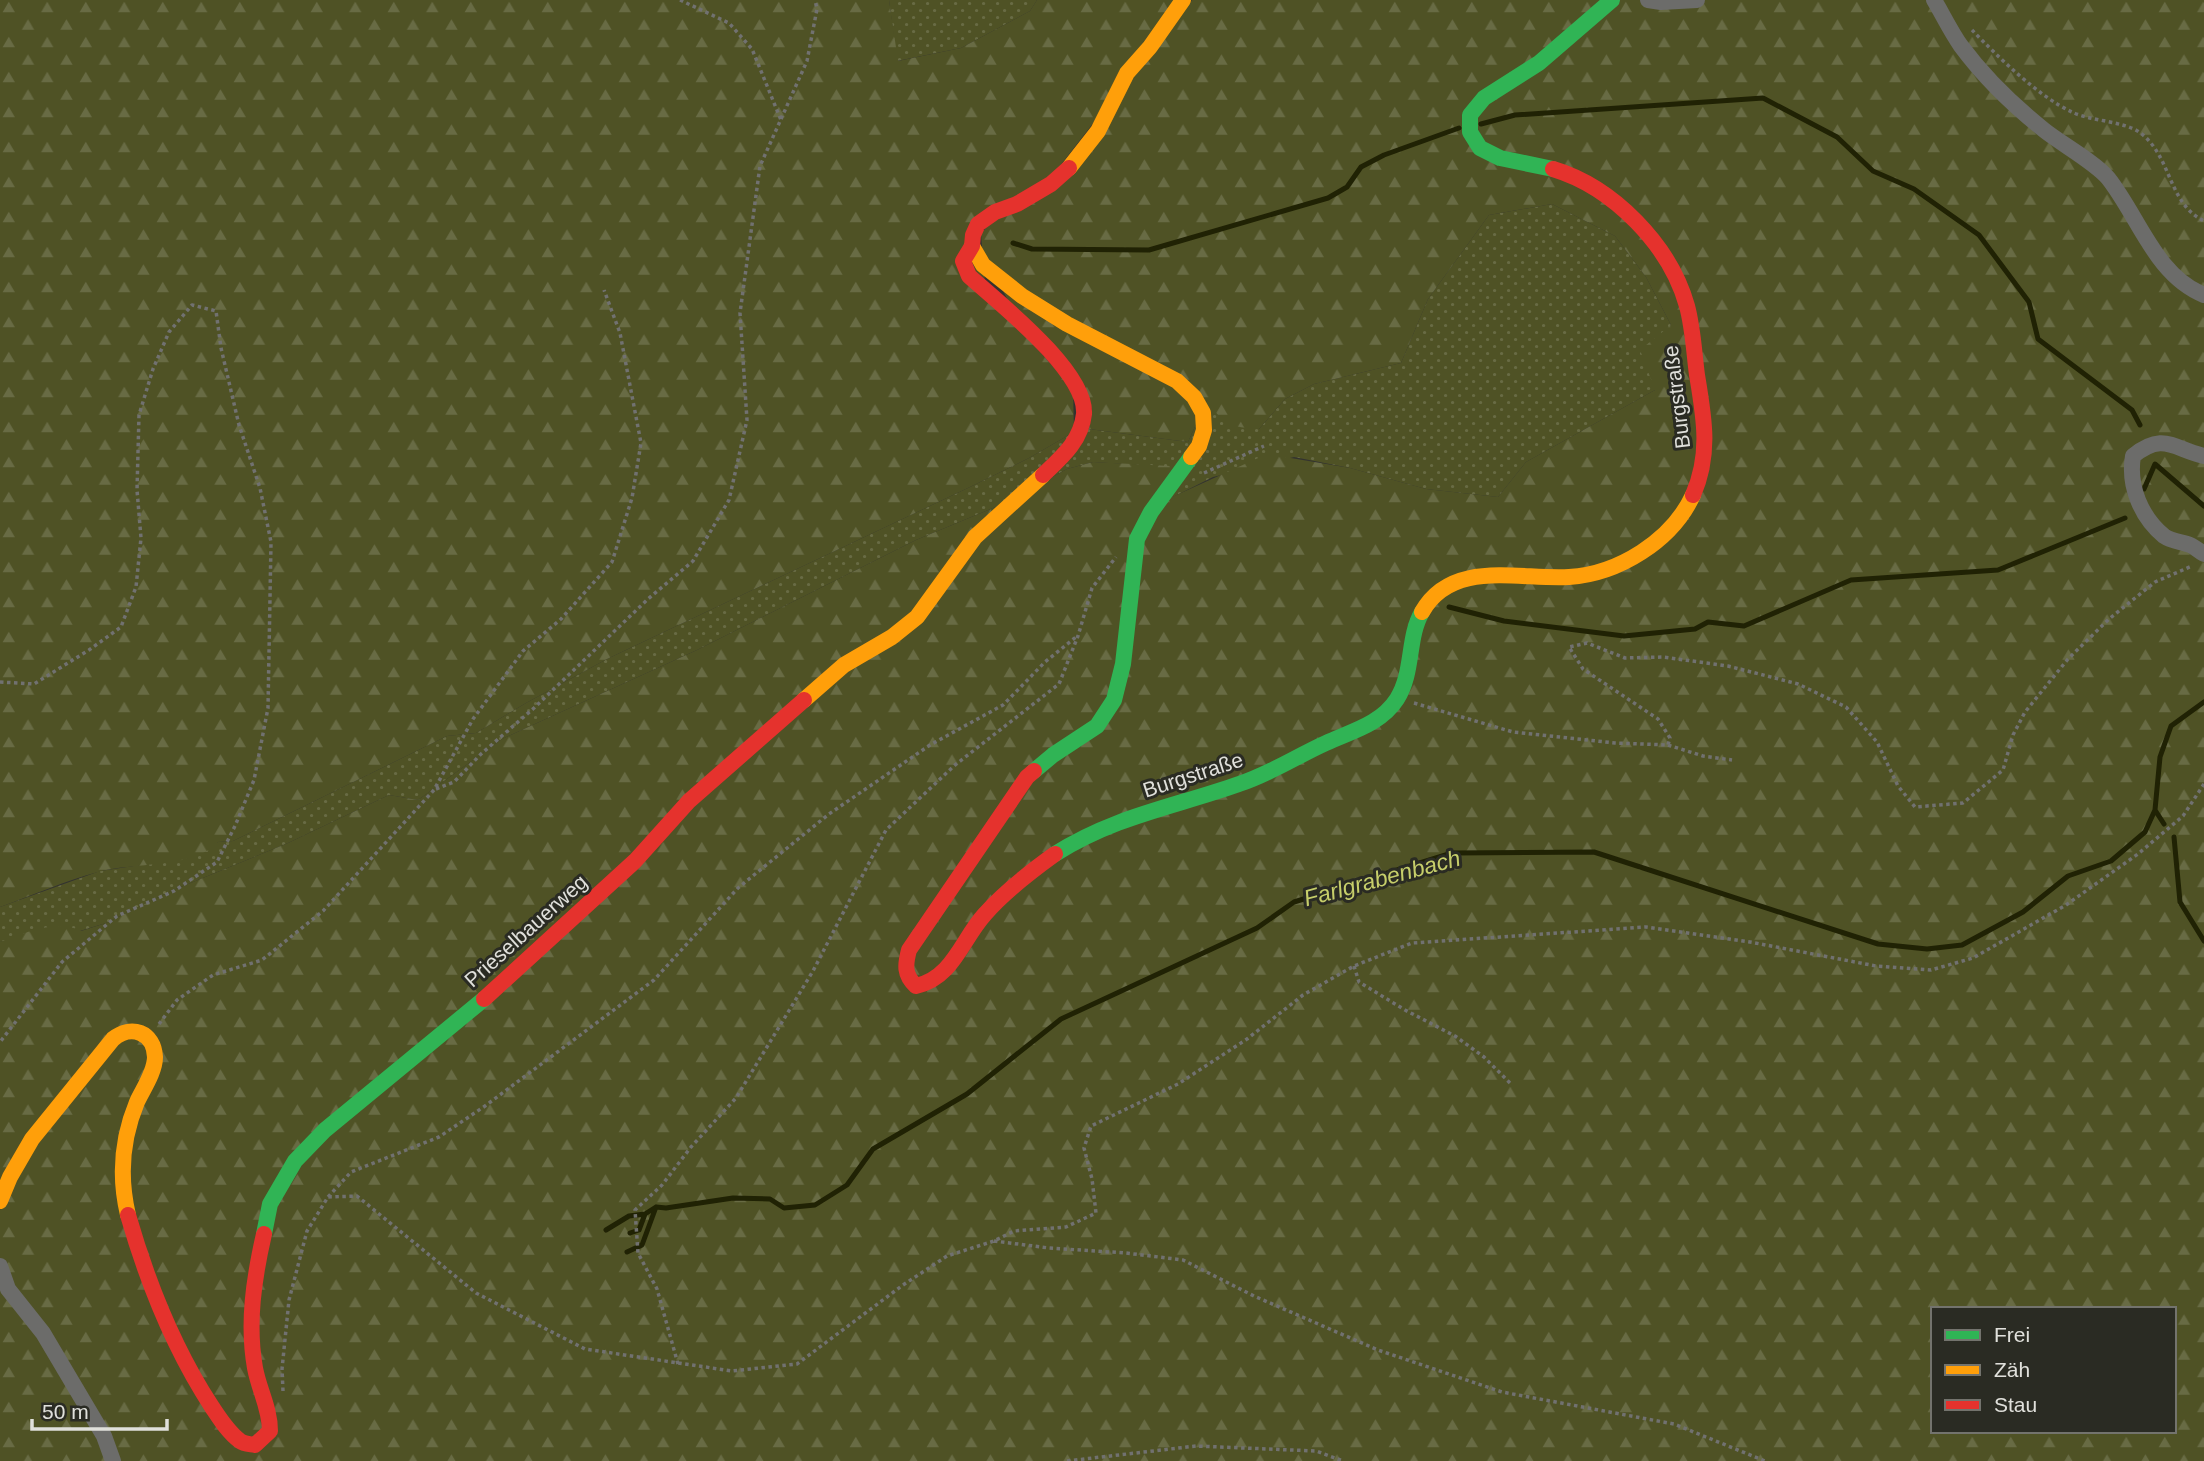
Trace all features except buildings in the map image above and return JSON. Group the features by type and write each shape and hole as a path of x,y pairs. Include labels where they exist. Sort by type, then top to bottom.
{"street":[{"name":"Prieselbauerweg","path":"149,1037 155,1049 155,1060 131,1119 122,1186 126,1210 146,1269 188,1367 209,1404 239,1440 255,1445 270,1432 270,1416 255,1371 250,1332 256,1270 270,1204 295,1161 325,1130 503,982 635,861 689,801 770,729 844,665 892,637 917,617 975,537 1070,450 1079,433 1084,409 1079,387 1049,349 969,275 963,261 972,246 978,224 995,212 1017,204 1051,184 1076,161 1098,131 1126,73 1150,47 1183,0"},
{"name":"Burgstraße","path":"972,246 983,265 1022,296 1068,324 1177,381 1194,397 1203,412 1204,430 1199,446 1151,512 1137,539 1123,664 1114,700 1097,726 1052,755 1027,777 1011,800 909,950 905,968 907,979 916,986 929,985 942,977 979,920 1020,880 1066,848 1124,819 1244,783 1382,718 1398,699 1426,600 1448,583 1475,576 1572,577 1606,571 1640,555 1678,519 1695,490 1705,456 1703,412 1686,303 1662,253 1617,203 1588,184 1554,168 1493,155 1474,143 1469,131 1470,113 1476,104 1520,77 1562,45 1604,4 1612,0"},
{"path":"1648,0 1697,0"},
{"path":"1934,0 1961,46 2020,110 2060,143 2105,174 2161,261 2188,289 2204,295"},
{"path":"2204,456 2160,442 2149,444 2133,456 2131,469 2134,490 2144,514 2165,537 2192,546 2204,554"},
{"path":"0,1201 17,1162 48,1116 95,1064 109,1044 122,1032 143,1032 149,1037"},
{"path":"0,1266 8,1289 43,1333 104,1436 113,1461"}],"path":[{"path":"680,0 729,23 751,49 780,120"},
{"path":"434,790 454,782 648,598 693,561 729,500 747,420 740,313 760,166 807,61 817,9 815,0"},
{"path":"1967,24 2033,86 2072,113 2138,132 2160,156 2176,195 2192,215 2204,221"},
{"path":"149,1037 177,1000 213,975 262,960 323,911 434,790 473,719 523,652 561,619 612,562 632,498 641,443 620,333 604,290"},
{"path":"0,682 34,684 121,627 136,587 141,538 137,490 139,415 153,369 169,332 192,305 216,311 221,348 233,399 260,488 271,542 268,708 254,780 217,862 174,891 117,916 62,962 0,1042"},
{"path":"1195,477 1264,446"},
{"path":"678,1364 657,1289 638,1253 635,1210 662,1185 691,1147 736,1098 813,971 886,830 955,765 1059,684 1078,636 1092,588 1123,548 1137,539"},
{"path":"1668,745 1670,737 1658,719 1583,668 1569,647 1587,643 1625,658 1663,657 1728,666 1798,684 1846,707 1877,742 1898,786 1915,807 1963,803 2003,770 2013,735 2025,712 2068,659 2109,619 2155,582 2204,561"},
{"path":"283,1393 282,1369 289,1300 307,1231 328,1197 351,1172 439,1137 485,1106 654,980 738,888 819,822 930,745 1003,705 1045,662 1078,636"},
{"path":"1398,699 1513,732 1615,743 1668,745 1703,756 1732,760"},
{"path":"328,1197 357,1196 476,1293 584,1349 732,1371 797,1364 903,1285 947,1256 994,1241 1014,1231 1066,1227 1096,1213 1092,1179 1084,1148 1091,1126 1178,1084 1247,1039 1303,995 1354,966 1412,943 1646,927 1750,942 1876,966 1931,970 1973,958 2066,905 2138,855 2183,816 2204,784"},
{"path":"1354,966 1359,982 1455,1036 1484,1057 1510,1083"},
{"path":"994,1241 1184,1260 1254,1296 1378,1350 1502,1392 1674,1424 1765,1461"},
{"path":"1067,1461 1196,1446 1316,1451 1343,1461"}],"green space":[{"path":"0,0 889,0 898,61 961,48 1030,11 1037,0 1175,0 1101,113 1049,180 971,226 1025,335 1073,389 1074,432 970,487 607,659 476,733 447,736 233,841 218,842 207,851 178,861 98,872 0,907"},
{"path":"889,0 1037,0 1030,11 961,48 897,61"},
{"path":"1192,0 2204,0 2204,1461 0,1461 0,942 51,927 72,927 81,931 106,923 171,891 288,843 389,795 418,800 502,739 697,650 916,540 1005,503 1067,469 1093,462 1170,466 1170,498 1267,454 1350,468 1426,489 1498,497 1526,462 1655,390 1640,350 1671,325 1646,277 1615,236 1552,204 1489,215 1428,299 1401,363 1314,384 1285,399 1259,429 1228,423 1207,400 1188,442 1089,429 1092,409 985,283 981,234 992,220 1030,205"},
{"path":"1552,204 1615,236 1646,277 1671,325 1655,390 1526,462 1498,497 1426,489 1350,468 1294,457 1213,477 1169,499 1170,467 1093,462 1067,469 1005,503 916,540 697,650 502,739 418,800 389,795 288,843 171,891 106,923 80,931 0,942 0,907 100,871 188,858 218,842 233,841 447,736 476,733 607,659 970,487 1074,432 1089,429 1188,442 1207,400 1259,429 1285,399 1314,384 1401,363 1428,299 1489,215"}],"waterway":[{"path":"1481,124 1515,115 1763,98 1837,137 1873,171 1914,189 1979,235 2029,302 2038,339 2132,410 2140,425"},
{"path":"1013,243 1032,249 1149,250 1328,198 1347,187 1361,167 1384,155 1459,128"},
{"path":"2144,489 2155,464 2204,506"},
{"path":"1449,607 1504,621 1624,636 1695,629 1708,622 1744,626 1851,580 1998,570 2125,518"},
{"name":"Farlgrabenbach","path":"606,1230 629,1216 645,1214 656,1207 666,1208 733,1198 770,1199 784,1208 815,1205 847,1185 873,1149 967,1094 1061,1019 1257,928 1294,902 1452,853 1594,852 1878,944 1927,949 1962,945 2023,912 2068,876 2111,861 2145,832 2155,810 2160,757 2171,726 2204,702"},
{"path":"2155,810 2164,824"},
{"path":"2174,837 2180,902 2204,941"},
{"path":"627,1252 642,1245 656,1207"},
{"path":"630,1233 639,1230 645,1214"}],"traffic: fast":[{"path":"1553,169 1500,158 1480,148 1470,132 1470,115 1484,98 1539,63 1612,0"},
{"path":"1034,771 1097,726 1114,700 1123,664 1137,539 1151,512 1191,457"},
{"path":"1055,854 1122,821 1250,780 1374,721 1390,708 1402,689 1414,633 1422,612"},
{"path":"264,1234 270,1204 295,1161 325,1130 484,999"}],"traffic: slow":[{"path":"1069,168 1098,131 1127,73 1150,47 1183,0"},
{"path":"972,246 983,265 1022,296 1067,324 1177,381 1194,397 1203,413 1204,430 1199,446 1191,457"},
{"path":"804,700 844,665 892,637 917,617 975,537 1043,475"},
{"path":"1422,612 1435,595 1469,578 1508,575 1569,577 1588,575 1624,562 1642,552 1672,527 1693,495"},
{"path":"0,1201 10,1177 32,1139 113,1039 120,1034 134,1032 146,1036 154,1048 155,1057 151,1074 132,1116 125,1144 123,1172 128,1215"}],"traffic: jam":[{"path":"1043,475 1070,448 1079,432 1084,414 1081,397 1057,359 1019,320 969,276 963,261 972,246 978,224 995,212 1017,204 1051,184 1069,168"},
{"path":"1553,169 1597,189 1636,221 1667,261 1679,283 1691,323 1704,421 1702,465 1693,495"},
{"path":"484,999 635,861 689,801 804,700"},
{"path":"1034,771 1027,777 909,950 906,970 912,982 916,986 939,975 993,906 1018,882 1055,854"},
{"path":"128,1215 153,1289 198,1385 228,1429 242,1442 255,1445 270,1431 255,1368 252,1334 255,1284 264,1234"}]}
